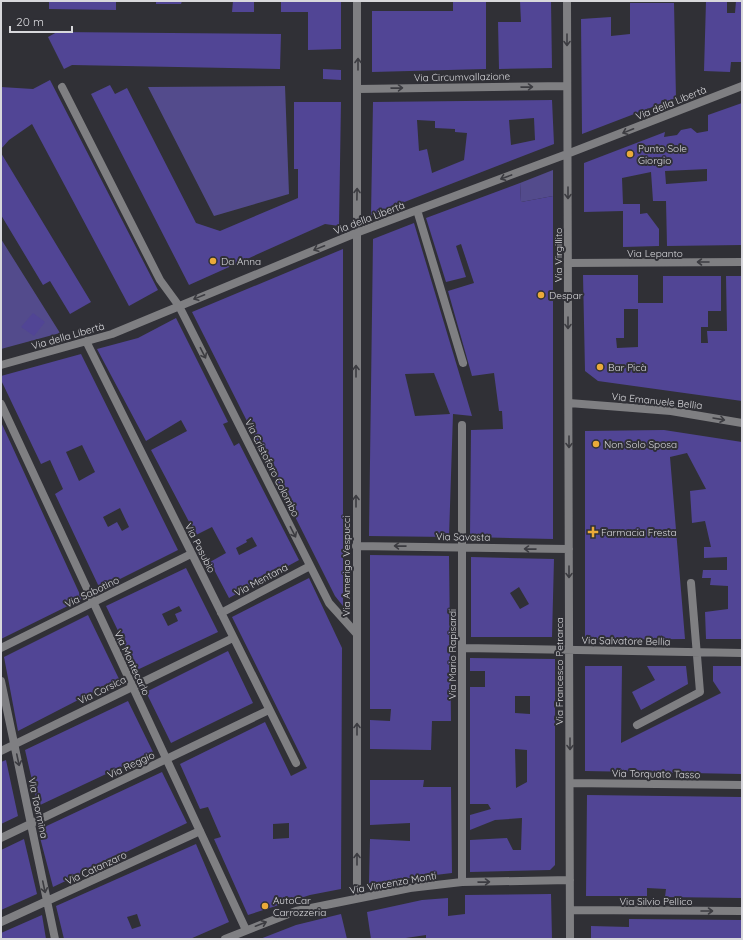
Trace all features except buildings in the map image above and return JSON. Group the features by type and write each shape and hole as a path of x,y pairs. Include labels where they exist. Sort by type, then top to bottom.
{"street":[{"path":"356,233 358,88 357,1"},
{"path":"567,1 567,154"},
{"name":"Via Circumvallazione","path":"358,88 567,86"},
{"name":"Via della Libertà","path":"1,364 112,334 356,233 567,154 742,86"},
{"name":"Via Cristoforo Colombo","path":"62,87 160,280 179,306 329,603 356,633"},
{"name":"Via Virgillito","path":"567,154 569,403"},
{"path":"418,210 463,363"},
{"name":"Via Amerigo Vespucci","path":"356,233 357,898"},
{"name":"Via Lepanto","path":"568,263 742,262"},
{"name":"Via Pasubio","path":"86,341 296,763"},
{"name":"Via Emanuele Bellia","path":"569,403 671,411 742,423"},
{"name":"Via Francesco Petrarca","path":"569,403 570,939"},
{"name":"Via Montecarlo","path":"1,404 246,930"},
{"name":"Via Mario Rapisardi","path":"462,425 462,882"},
{"name":"Via Savasta","path":"356,546 569,549"},
{"name":"Via Sabotino","path":"1,648 192,554"},
{"name":"Via Mentana","path":"221,613 310,566"},
{"path":"637,725 700,692 690,582"},
{"name":"Via Corsica","path":"1,751 233,638"},
{"name":"Via Salvatore Bellia","path":"462,648 742,653"},
{"name":"Via Taormina","path":"1,681 55,939"},
{"name":"Via Reggio","path":"1,838 270,710"},
{"name":"Via Torquato Tasso","path":"570,783 742,785"},
{"name":"Via Catanzaro","path":"1,922 200,832"},
{"name":"Via Vincenzo Monti","path":"225,939 296,911 410,888 462,882 570,880"},
{"name":"Via Silvio Pellico","path":"570,910 742,911"}],"shaded area":[{"path":"285,86 289,194 214,216 148,87"},
{"path":"553,170 553,196 521,202 520,183"},
{"path":"1,239 60,333 1,349"}],"place":[{"name":"Punto Sole Giorgio","path":"630,154"},
{"name":"Da Anna","path":"213,261"},
{"name":"Despar","path":"541,295"},
{"name":"Bar Picà","path":"600,367"},
{"name":"Non Solo Sposa","path":"596,444"},
{"name":"Farmacia Fresta","path":"593,532"},
{"name":"AutoCar Carrozzeria","path":"265,906"}]}
